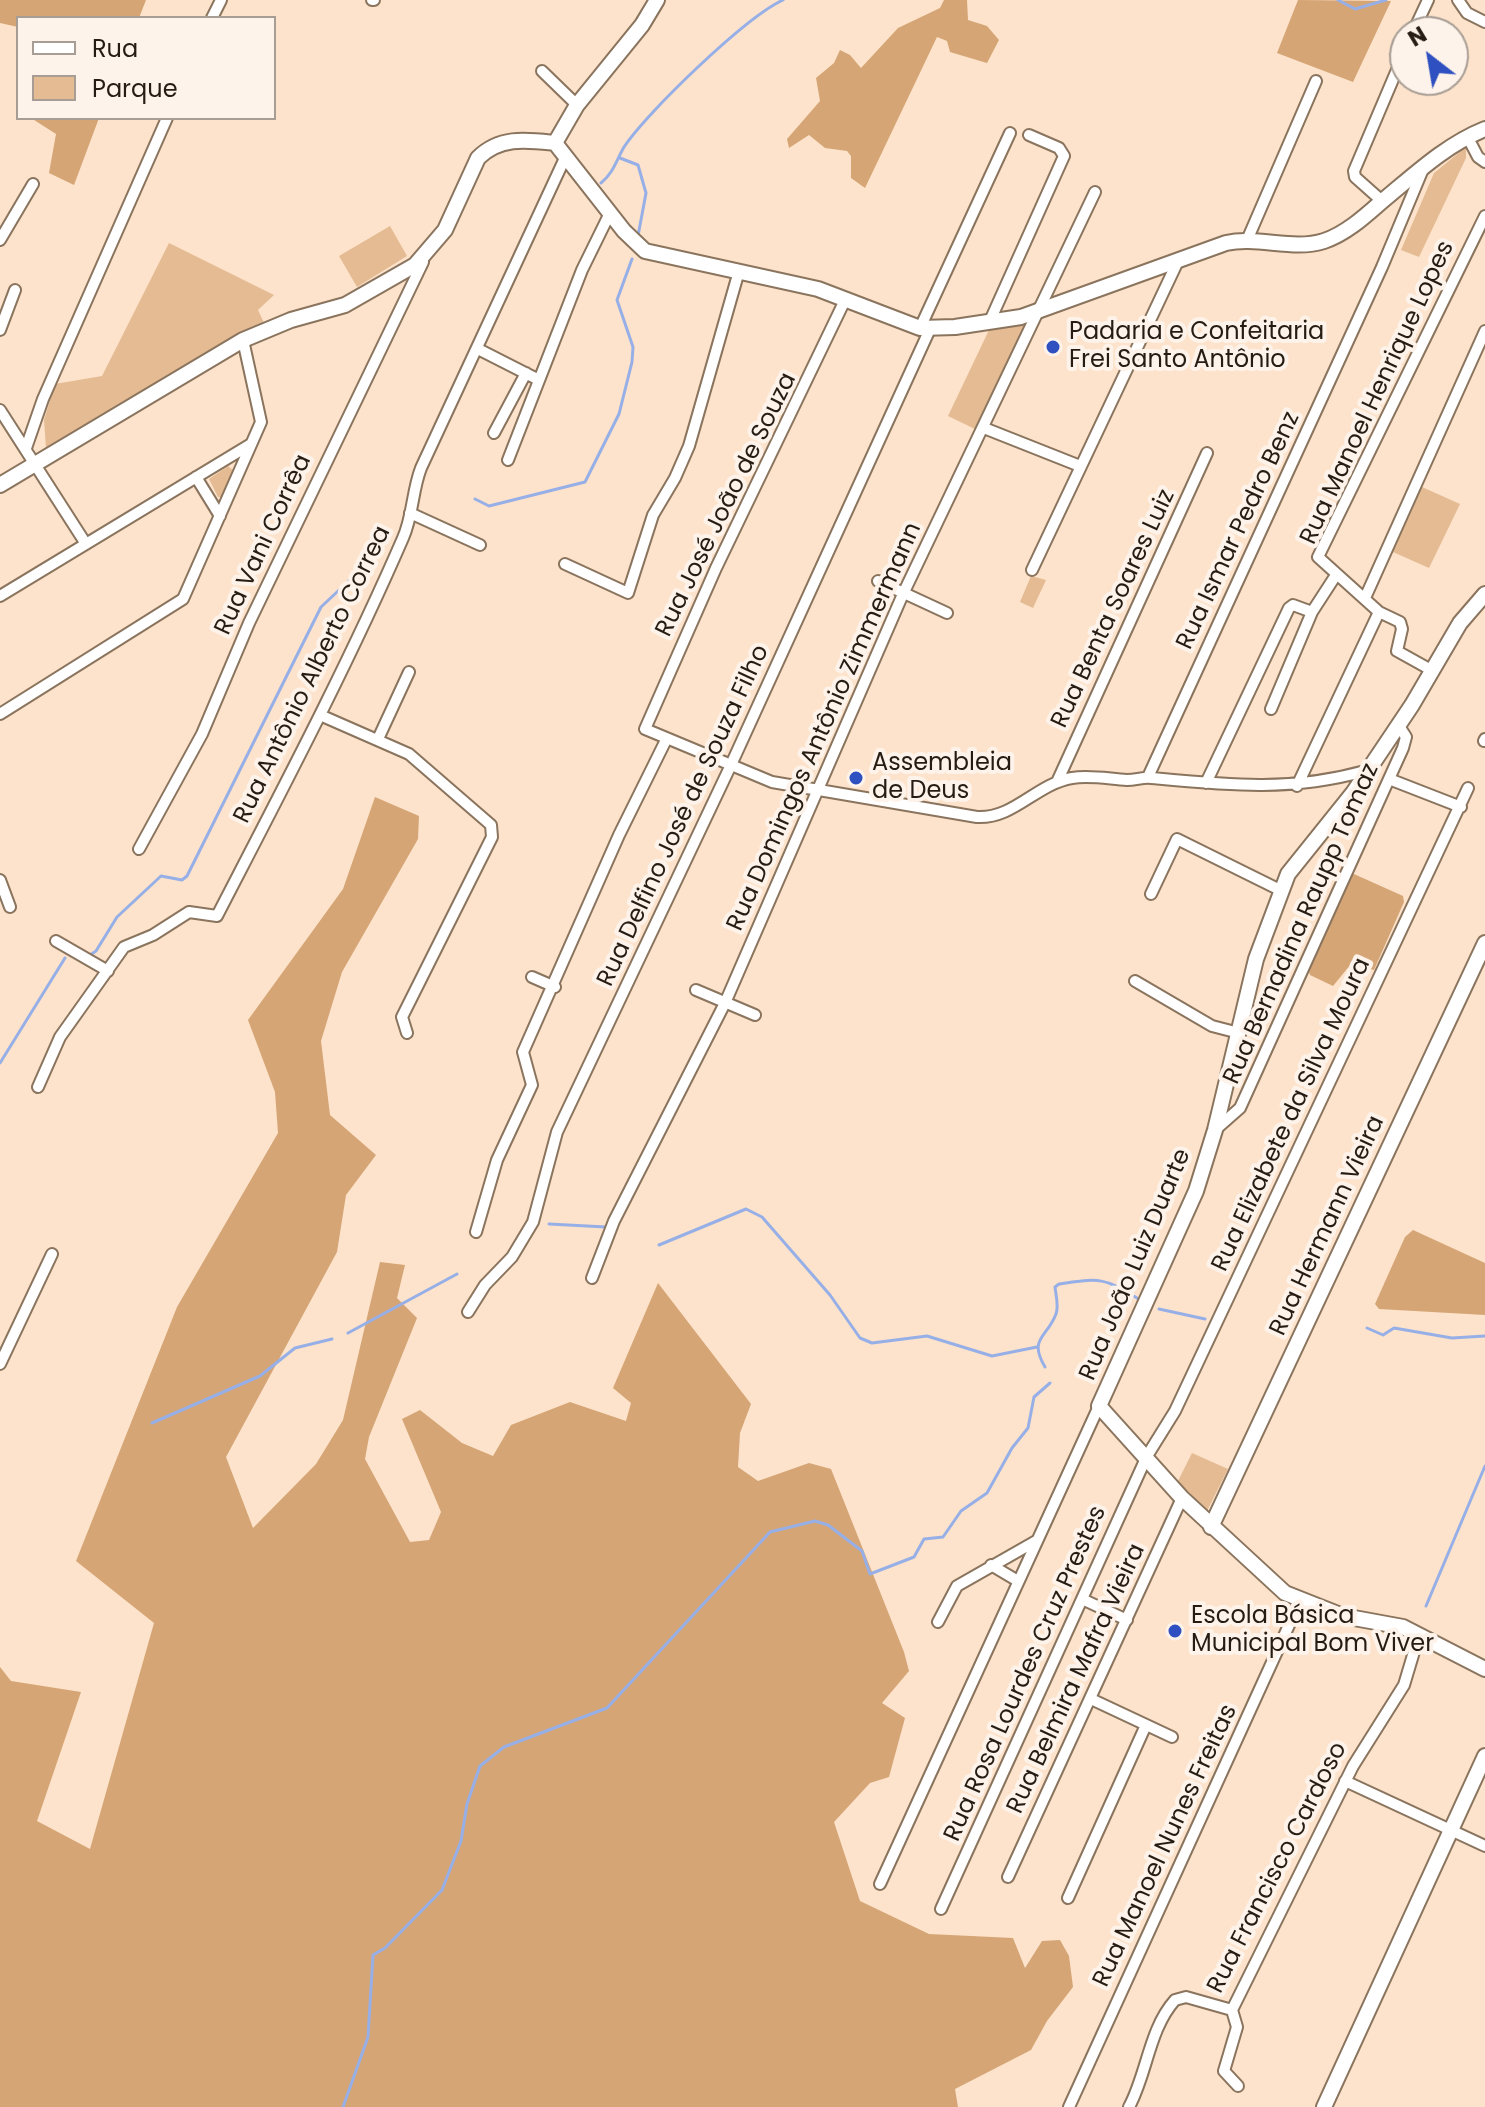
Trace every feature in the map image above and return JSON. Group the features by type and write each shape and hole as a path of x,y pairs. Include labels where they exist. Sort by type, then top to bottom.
{"street":[{"path":"555,143 577,105 642,25 657,0"},
{"path":"1458,0 1467,13 1485,22"},
{"path":"542,71 577,105"},
{"path":"1248,238 1316,81"},
{"path":"1382,201 1355,177 1354,171 1389,89"},
{"path":"26,448 43,399 166,120"},
{"path":"555,143 610,213 645,251 846,298 887,318 925,328 989,323 1042,310 1248,238 1288,244 1319,243 1357,222 1467,136 1485,129"},
{"name":"Rua Delfino José de Souza Filho","path":"468,1312 485,1285 512,1257 533,1222 557,1132 730,767 1010,133"},
{"path":"989,323 1064,156 1059,148 1029,135"},
{"path":"1467,136 1478,157 1485,162"},
{"path":"0,485 243,340 355,300 426,257 451,220 471,170 487,149 513,140 555,143"},
{"name":"Rua Antônio Alberto Correa","path":"38,1087 60,1037 129,943 153,935 180,916 196,910 217,916 320,715 403,538 412,490 421,468 565,158"},
{"name":"Rua Ismar Pedro Benz","path":"1148,777 1382,267 1423,169"},
{"path":"0,240 33,184"},
{"name":"Rua Domingos Antônio Zimmermann","path":"592,1278 614,1221 725,1003 903,594 1042,310 1095,192"},
{"path":"508,460 582,270 610,213"},
{"name":"Rua Manoel Henrique Lopes","path":"1433,671 1399,654 1396,648 1401,625 1379,612 1318,557 1485,216"},
{"name":"Rua Vani Corrêa","path":"139,849 202,734 306,502 426,257"},
{"path":"1032,570 1178,261"},
{"path":"565,564 628,593 653,515 689,446 739,271"},
{"path":"1056,278 1063,290 1077,298"},
{"path":"0,330 15,290"},
{"name":"Rua José João de Souza","path":"666,740 645,729 709,582 846,298"},
{"path":"1365,598 1485,331"},
{"path":"0,714 179,603 220,516 261,416 243,340"},
{"path":"478,349 539,380"},
{"path":"494,433 526,373"},
{"path":"0,410 86,544"},
{"path":"984,428 1080,466"},
{"path":"0,596 251,444"},
{"name":"Rua Benta Soares Luiz","path":"1057,782 1207,453"},
{"path":"196,477 220,516"},
{"path":"410,513 480,545"},
{"path":"1271,709 1312,612 1336,575"},
{"path":"878,581 947,613"},
{"name":"Rua João Luiz Duarte","path":"880,1884 1190,1207 1215,1130 1256,959 1280,890 1295,863 1353,793 1365,771 1399,726 1460,623 1485,594"},
{"path":"1206,783 1289,608 1293,605 1312,612"},
{"path":"1297,786 1379,612"},
{"path":"378,739 409,672"},
{"path":"320,715 409,754 488,819 492,831 402,1017 407,1033"},
{"name":"Rua Bernadina Raupp Tomaz","path":"1215,1130 1240,1108 1405,742 1405,732 1399,726"},
{"path":"476,1232 497,1160 532,1085 523,1052 555,987 619,835 666,740 779,784 986,818 1007,812 1057,782 1077,777 1129,780 1148,777 1206,783 1297,786 1365,771"},
{"path":"1389,779 1461,807"},
{"name":"Rua Elizabete da Silva Moura","path":"1147,1456 1175,1411 1468,788"},
{"path":"1151,894 1177,839 1280,890"},
{"path":"0,880 10,907"},
{"path":"56,941 108,971"},
{"name":"Rua Hermann Vieira","path":"1211,1527 1485,943"},
{"path":"532,977 555,987"},
{"path":"1135,981 1212,1026 1239,1033"},
{"path":"696,990 755,1015"},
{"path":"0,1364 52,1254"},
{"path":"1099,1406 1182,1498 1278,1587 1300,1601 1343,1616 1403,1627 1485,1669"},
{"name":"Rua Rosa Lourdes Cruz Prestes","path":"941,1909 1147,1456"},
{"name":"Rua Belmira Mafra Vieira","path":"1008,1877 1182,1498"},
{"path":"938,1622 957,1586 1036,1541"},
{"path":"991,1565 1018,1581"},
{"path":"1082,1599 1127,1620"},
{"name":"Rua Manoel Nunes Freitas","path":"1069,2107 1300,1601"},
{"name":"Rua Francisco Cardoso","path":"1129,2107 1137,2092 1146,2056 1175,2000 1186,1997 1232,2010 1345,1781 1404,1685 1419,1635"},
{"path":"1091,1699 1172,1737"},
{"path":"1068,1898 1146,1725"},
{"path":"1324,2107 1485,1756"},
{"path":"1345,1781 1485,1846"},
{"path":"1232,2010 1237,2027 1224,2071 1238,2086"}],"green space":[{"path":"1466,147 1466,158 1419,257 1401,250 1434,173"},
{"path":"390,226 407,256 357,287 339,256"},
{"path":"169,243 274,295 258,310 265,325 241,334 46,448 44,420 55,384 102,376"},
{"path":"1030,320 977,430 948,416 989,330"},
{"path":"228,466 234,471 223,497 218,497 209,479"},
{"path":"1422,487 1460,504 1429,568 1393,552"},
{"path":"1031,576 1046,580 1033,608 1020,602"},
{"path":"1192,1453 1228,1469 1207,1511 1177,1483"}],"shaded area":[{"path":"0,0 146,0 140,16 16,16 16,27 0,23"},
{"path":"944,0 967,0 968,20 987,26 999,40 987,63 950,52 947,41 937,37 865,188 851,178 851,156 847,151 825,148 809,135 789,148 787,139 820,101 816,78 834,63 840,50 850,55 861,68 898,28 940,8"},
{"path":"1298,0 1391,1 1353,82 1277,53"},
{"path":"34,120 98,120 74,185 49,173 56,134"},
{"path":"375,797 419,816 418,839 342,972 321,1041 330,1115 376,1155 346,1195 337,1252 226,1457 253,1528 316,1464 343,1420 380,1262 405,1265 397,1298 417,1318 369,1437 365,1459 410,1542 429,1540 441,1512 402,1419 420,1410 462,1443 493,1456 511,1425 570,1402 626,1421 631,1403 613,1388 658,1283 751,1404 740,1433 738,1467 758,1481 809,1463 831,1469 904,1652 909,1671 882,1703 905,1718 889,1777 870,1783 834,1822 860,1901 929,1934 1013,1938 1025,1968 1042,1941 1060,1940 1069,1956 1073,1987 1047,2021 1031,2050 955,2089 958,2107 0,2107 0,1667 11,1681 81,1692 37,1821 90,1849 154,1623 76,1561 177,1307 278,1133 275,1092 248,1020 343,889"},
{"path":"1354,874 1403,896 1404,902 1374,970 1351,964 1333,986 1310,975 1308,969 1349,875"},
{"path":"1413,1230 1485,1263 1485,1315 1379,1309 1375,1304 1405,1237"}],"waterway":[{"path":"601,183 624,147 653,112 722,45 783,0"},
{"path":"1338,0 1355,9 1386,0"},
{"path":"620,158 638,165 646,193 638,236"},
{"path":"475,499 489,506 585,482 619,414 632,362 633,347 617,300 632,259"},
{"path":"90,955 96,951 117,917 161,876 182,880 187,876 321,607 368,563"},
{"path":"0,1063 65,958"},
{"path":"659,1245 746,1209 762,1217 830,1295 860,1338 872,1343 927,1336 992,1356 1037,1347"},
{"path":"549,1224 606,1227"},
{"path":"348,1333 457,1274"},
{"path":"1045,1367 1038,1350 1039,1344 1056,1314 1055,1287 1059,1284 1101,1281 1140,1300"},
{"path":"1159,1309 1205,1319"},
{"path":"1367,1328 1383,1335 1394,1328 1452,1338 1485,1336"},
{"path":"152,1423 260,1376 295,1348 332,1339"},
{"path":"343,2107 368,2037 373,1955 385,1948 442,1890 461,1841 467,1804 480,1766 504,1747 607,1708 770,1532 815,1521 828,1525 862,1551 870,1574 914,1557 924,1539 943,1537 961,1511 987,1493 1012,1448 1028,1428 1034,1397 1050,1383"},
{"path":"1426,1606 1485,1466"}],"place":[{"name":"Padaria e Confeitaria Frei Santo Antônio","path":"1053,347"},
{"name":"Assembleia de Deus","path":"856,778"},
{"name":"Escola Básica Municipal Bom Viver","path":"1175,1631"}]}
